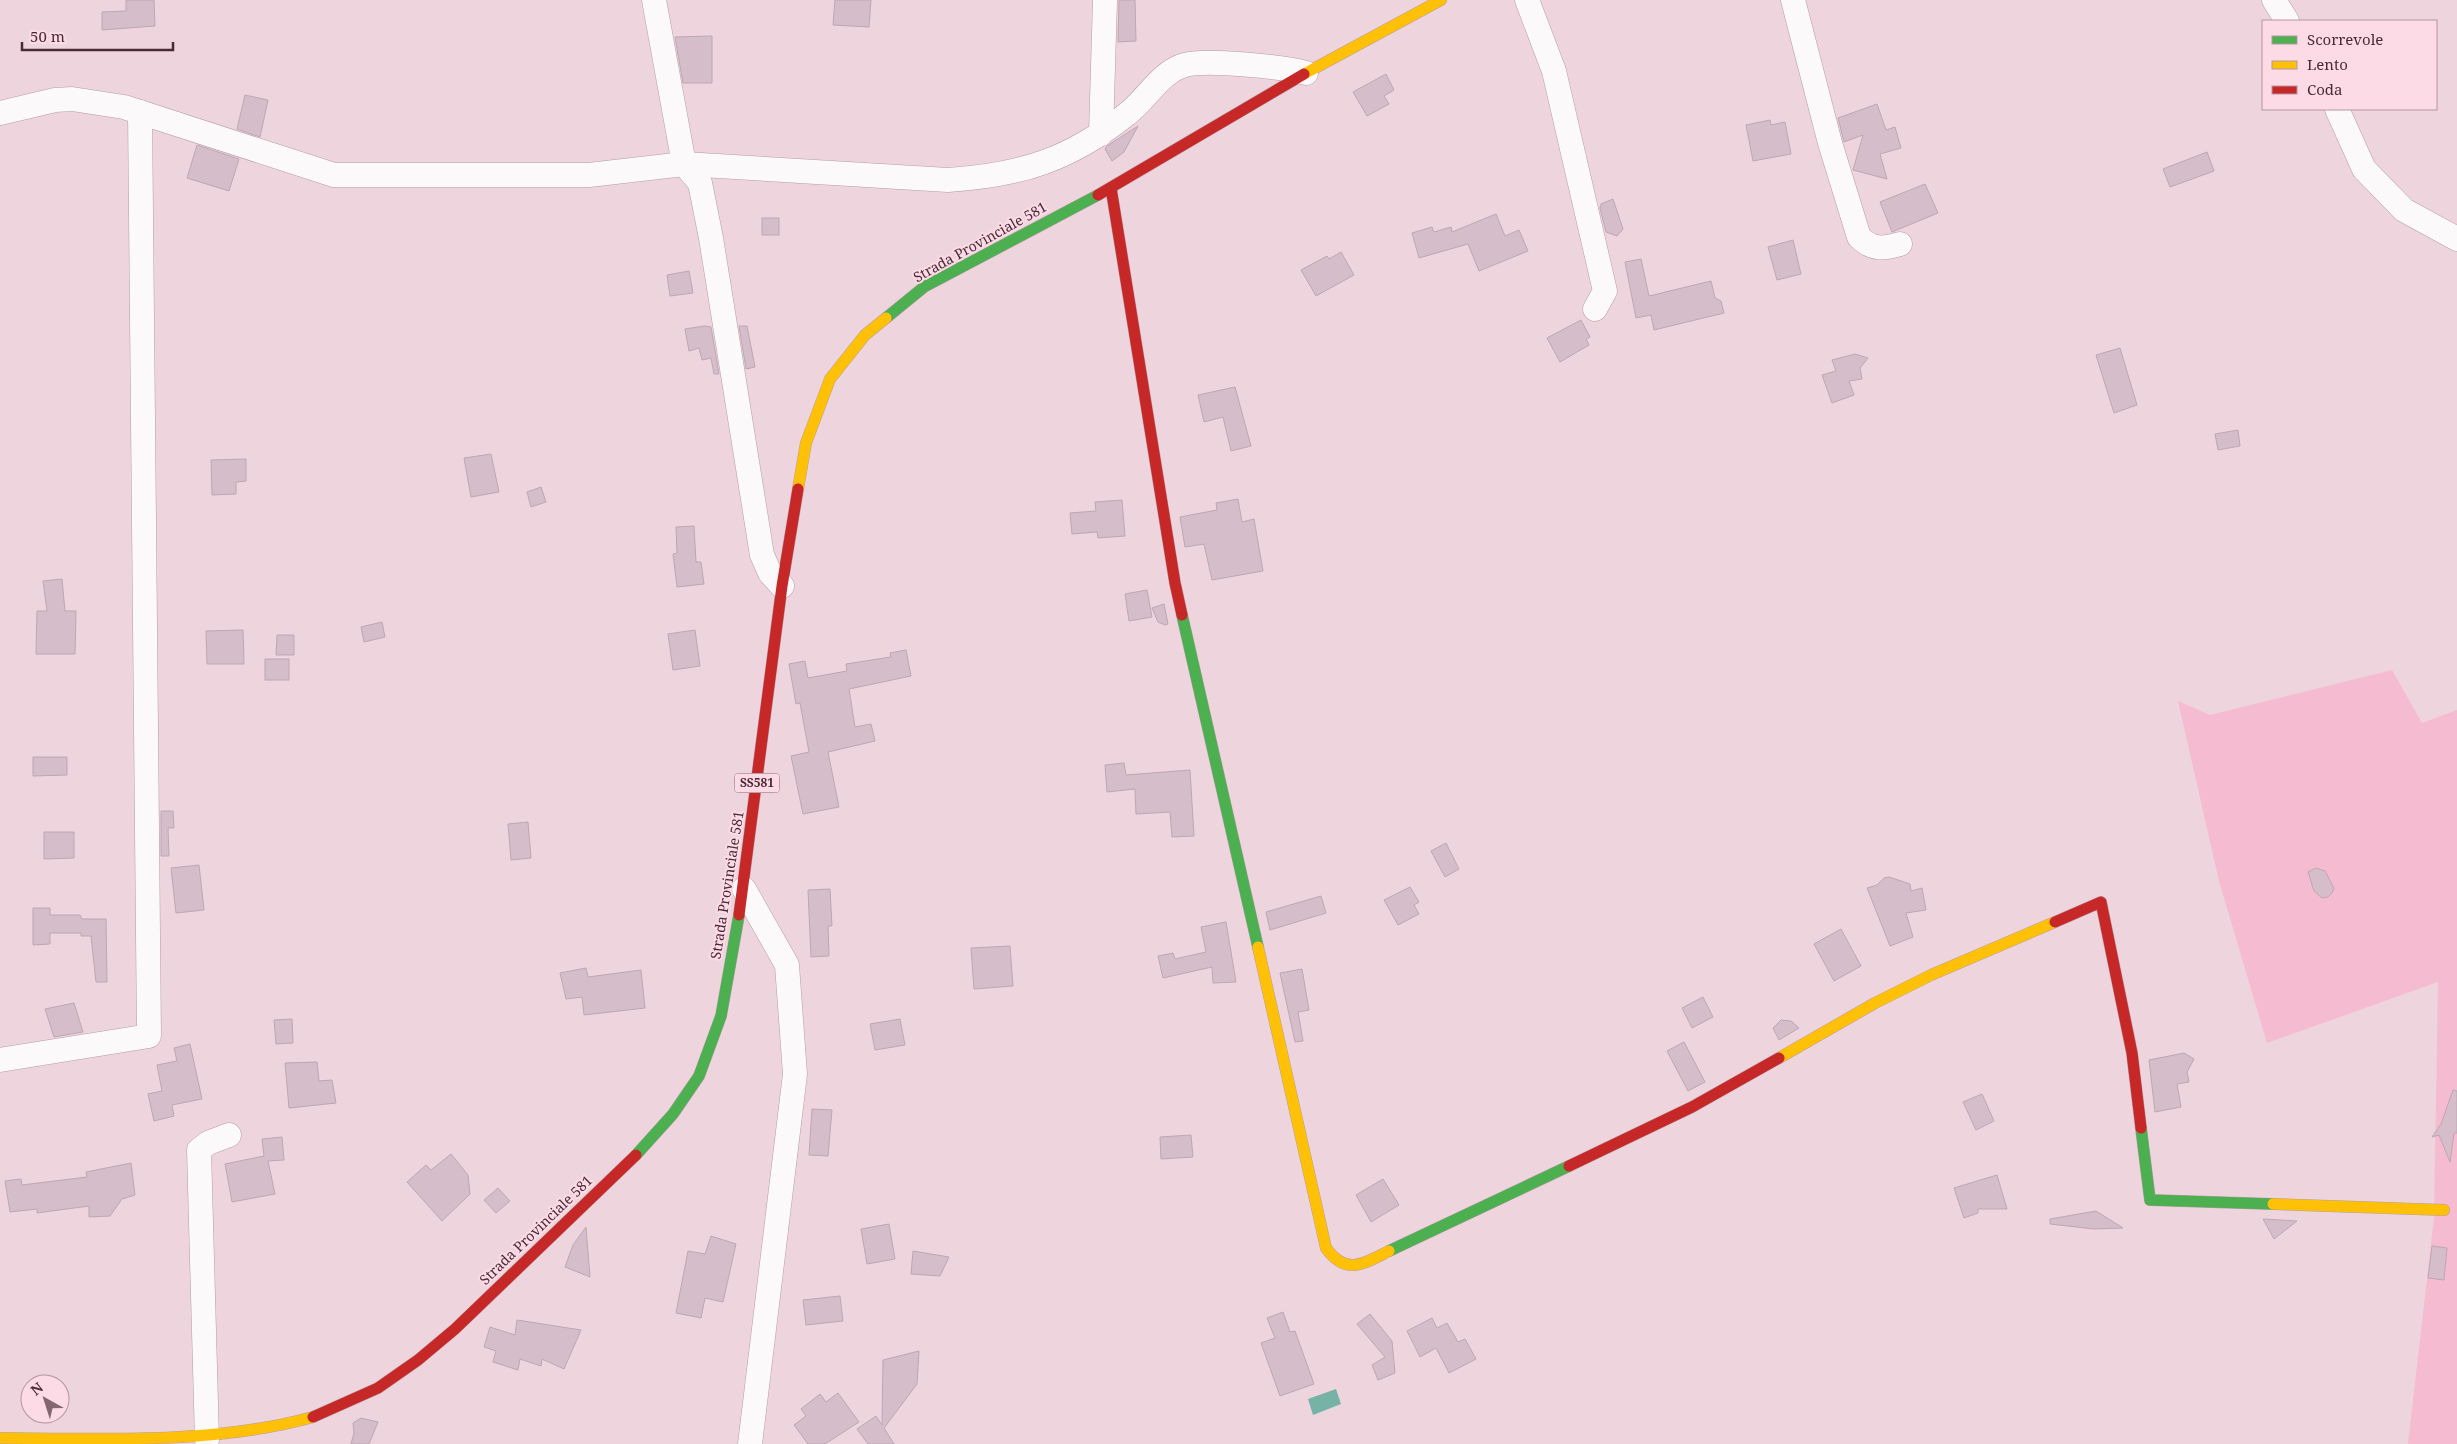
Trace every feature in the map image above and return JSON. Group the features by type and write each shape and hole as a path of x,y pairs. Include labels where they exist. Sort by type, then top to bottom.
{"street":[{"path":"654,0 684,164 700,183 712,238 762,555 770,573 782,586"},
{"path":"1101,134 1104,0"},
{"name":"Strada Provinciale 581","path":"0,1438 206,1440 284,1426 334,1408 378,1388 418,1360 454,1329 630,1161 673,1114 699,1076 721,1016 744,889 782,586 806,443 830,379 865,334 924,287 1111,188 1306,73 1441,0"},
{"path":"1527,0 1554,71 1605,291 1595,310"},
{"path":"1793,0 1830,143 1859,237 1867,246 1877,248 1900,244"},
{"path":"2274,0 2285,20"},
{"path":"0,113 55,100 72,99 124,107 334,175 589,175 684,164 948,180 990,177 1048,162 1101,134 1129,113 1168,74 1185,65 1288,68 1306,73"},
{"path":"2337,110 2364,170 2404,210 2457,239"},
{"path":"0,1060 149,1036 140,112"},
{"path":"1111,188 1175,583 1326,1248 1335,1261 1349,1267 1367,1262 1692,1107 1875,1003 1931,975 2102,902 2132,1053 2150,1200 2444,1210"},
{"path":"744,889 787,965 796,1074 750,1444"},
{"path":"206,1440 199,1150 208,1143 229,1135"}],"shaded area":[{"path":"2392,670 2422,723 2457,710 2457,1444 2408,1444 2434,1218 2438,982 2267,1043 2219,881 2178,701 2210,715"},
{"path":"1336,1389 1341,1404 1313,1415 1308,1399"}],"building":[{"path":"126,0 154,0 155,26 102,30 102,12 126,11"},
{"path":"835,0 871,0 869,27 833,25"},
{"path":"1119,0 1135,0 1136,41 1118,42"},
{"path":"712,36 712,83 683,83 675,37"},
{"path":"1386,74 1394,90 1384,96 1389,104 1367,116 1353,92"},
{"path":"245,95 268,100 260,137 237,129"},
{"path":"1877,104 1886,130 1895,127 1901,148 1880,154 1887,179 1853,170 1863,135 1844,142 1838,118"},
{"path":"1770,120 1771,125 1785,122 1791,154 1753,161 1746,125"},
{"path":"1138,126 1124,152 1112,161 1105,149 1107,146"},
{"path":"197,145 239,159 229,191 187,178"},
{"path":"2207,152 2214,171 2170,187 2163,169"},
{"path":"1925,184 1938,213 1892,232 1880,202"},
{"path":"1613,199 1623,229 1617,236 1606,232 1600,208 1601,204"},
{"path":"1496,214 1505,236 1519,230 1528,251 1479,271 1468,244 1419,258 1412,233 1432,227 1434,232 1451,227 1452,232"},
{"path":"762,218 779,218 779,235 762,235"},
{"path":"1793,240 1801,274 1777,280 1768,247"},
{"path":"1341,252 1354,275 1316,296 1301,270 1327,256 1329,259"},
{"path":"1641,259 1649,296 1711,281 1715,298 1721,301 1724,313 1654,330 1651,315 1636,318 1625,262"},
{"path":"689,271 693,293 670,296 667,275"},
{"path":"1581,320 1590,337 1586,339 1589,345 1560,362 1547,338"},
{"path":"704,326 711,327 719,374 714,374 711,358 702,360 699,348 689,351 685,329"},
{"path":"739,326 747,326 755,367 746,369"},
{"path":"2120,348 2137,405 2114,413 2096,355"},
{"path":"1855,354 1868,358 1860,368 1862,379 1849,381 1854,395 1832,403 1822,375 1836,371 1832,360"},
{"path":"1235,387 1251,446 1231,451 1223,417 1204,422 1198,395"},
{"path":"2238,430 2240,446 2218,450 2215,434"},
{"path":"491,454 499,492 471,497 464,458"},
{"path":"246,459 246,481 236,482 236,494 212,495 211,460"},
{"path":"541,487 546,502 531,507 527,492"},
{"path":"1238,499 1242,522 1254,519 1263,571 1212,580 1204,544 1185,547 1180,517 1217,510 1216,503"},
{"path":"1122,500 1125,536 1098,538 1097,532 1072,534 1070,513 1096,511 1095,502"},
{"path":"694,526 696,562 701,562 704,584 677,587 673,554 677,553 676,527"},
{"path":"62,579 65,611 76,611 75,654 36,654 37,611 47,611 43,581"},
{"path":"1147,590 1152,617 1129,621 1125,594"},
{"path":"1164,604 1168,624 1165,625 1158,622 1152,608"},
{"path":"382,622 385,637 364,642 361,627"},
{"path":"243,630 244,664 207,664 206,631"},
{"path":"695,630 700,666 673,670 668,634"},
{"path":"277,635 294,635 294,655 276,655"},
{"path":"906,650 911,676 849,689 855,727 871,724 875,741 828,752 839,807 803,814 791,756 809,752 800,703 796,704 789,664 805,661 808,678 847,671 846,664 891,657 890,653"},
{"path":"265,659 289,659 289,680 265,680"},
{"path":"33,757 67,757 67,775 33,776"},
{"path":"1124,763 1126,775 1190,770 1194,836 1172,837 1170,812 1136,814 1135,789 1107,792 1105,765"},
{"path":"161,811 173,811 174,828 168,828 169,856 161,856"},
{"path":"528,822 531,858 511,860 508,824"},
{"path":"44,832 74,832 74,858 44,859"},
{"path":"1446,843 1459,869 1445,877 1431,851"},
{"path":"199,865 204,910 176,913 171,868"},
{"path":"2316,868 2325,871 2334,888 2328,897 2322,898 2314,891 2308,872"},
{"path":"1889,877 1910,884 1911,891 1922,888 1926,910 1906,913 1913,937 1890,946 1867,888 1877,885 1884,878"},
{"path":"1410,887 1419,902 1414,905 1419,914 1398,925 1384,900"},
{"path":"830,889 832,926 828,926 829,956 811,957 808,890"},
{"path":"1321,896 1326,913 1270,930 1266,912"},
{"path":"33,908 50,908 50,915 80,915 82,919 106,919 107,982 96,982 91,936 81,936 81,933 50,933 50,944 33,945"},
{"path":"1226,922 1236,982 1213,983 1212,967 1163,978 1158,956 1173,953 1175,959 1206,952 1201,927"},
{"path":"1841,929 1861,966 1834,981 1814,944"},
{"path":"1010,946 1013,986 974,989 971,948"},
{"path":"586,968 588,977 641,970 645,1008 584,1015 582,997 566,999 560,973"},
{"path":"1302,969 1309,1010 1298,1012 1303,1041 1295,1042 1280,973"},
{"path":"1703,997 1713,1017 1692,1028 1682,1008"},
{"path":"74,1003 83,1032 54,1037 45,1009"},
{"path":"292,1019 293,1043 276,1044 274,1020"},
{"path":"900,1019 905,1045 875,1050 870,1024"},
{"path":"1781,1020 1791,1021 1799,1028 1779,1040 1773,1028"},
{"path":"1684,1042 1705,1082 1688,1091 1667,1051"},
{"path":"190,1044 202,1099 172,1105 174,1116 154,1121 148,1094 162,1091 157,1065 177,1061 174,1048"},
{"path":"2184,1053 2194,1059 2187,1072 2189,1082 2177,1084 2181,1107 2155,1112 2149,1060"},
{"path":"317,1062 319,1081 332,1080 336,1103 289,1108 285,1063"},
{"path":"2453,1090 2457,1091 2457,1133 2454,1133 2450,1162 2439,1135 2432,1137 2441,1124"},
{"path":"1982,1094 1994,1121 1976,1130 1963,1102"},
{"path":"812,1109 832,1110 828,1156 809,1155"},
{"path":"1191,1135 1193,1157 1161,1159 1160,1137"},
{"path":"282,1137 284,1160 268,1161 275,1194 232,1202 225,1164 264,1156 262,1139"},
{"path":"451,1154 468,1175 470,1194 442,1221 407,1182 426,1165 431,1170"},
{"path":"131,1163 135,1195 122,1199 110,1216 89,1217 89,1206 37,1213 37,1209 10,1212 5,1181 21,1179 22,1185 87,1177 86,1172"},
{"path":"1997,1175 2007,1209 1978,1209 1978,1213 1964,1218 1954,1188"},
{"path":"1383,1179 1399,1205 1371,1222 1356,1195"},
{"path":"498,1188 510,1201 496,1213 484,1200"},
{"path":"2096,1211 2123,1228 2094,1229 2050,1224 2050,1219"},
{"path":"2263,1219 2297,1221 2274,1239"},
{"path":"889,1224 895,1259 867,1264 861,1229"},
{"path":"586,1227 590,1277 565,1267 573,1245"},
{"path":"711,1236 736,1244 723,1302 705,1298 701,1318 676,1313 688,1251 705,1254"},
{"path":"2432,1246 2447,1248 2444,1280 2428,1278"},
{"path":"913,1251 949,1257 940,1276 911,1274"},
{"path":"840,1296 843,1321 806,1325 803,1300"},
{"path":"1283,1312 1290,1332 1295,1331 1314,1384 1280,1396 1261,1343 1275,1338 1267,1318"},
{"path":"1370,1314 1392,1341 1395,1373 1378,1380 1372,1365 1385,1357 1357,1324"},
{"path":"1432,1318 1437,1328 1447,1323 1458,1342 1465,1339 1476,1359 1449,1373 1436,1348 1420,1357 1407,1331"},
{"path":"517,1320 581,1330 564,1369 542,1359 541,1366 520,1359 518,1370 493,1362 496,1351 484,1347 490,1327 515,1335"},
{"path":"919,1351 917,1384 884,1428 894,1444 868,1444 857,1429 876,1416 882,1425 883,1360"},
{"path":"838,1393 859,1422 825,1444 808,1444 794,1425 806,1416 801,1409 820,1394 826,1402"},
{"path":"361,1418 378,1422 369,1444 351,1444 354,1433 353,1423"}],"traffic: fast":[{"path":"886,318 924,287 1098,195"},
{"path":"1182,615 1258,947"},
{"path":"636,1155 673,1114 699,1076 721,1016 739,915"},
{"path":"2141,1128 2150,1200 2273,1204"},
{"path":"1389,1251 1569,1166"}],"traffic: slow":[{"path":"1304,74 1441,0"},
{"path":"798,489 806,443 830,379 865,335 886,318"},
{"path":"1779,1058 1875,1003 1931,975 2055,922"},
{"path":"1258,947 1326,1248 1333,1257 1348,1265 1363,1263 1389,1251"},
{"path":"2273,1204 2444,1210"},
{"path":"0,1438 118,1439 198,1436 276,1426 313,1417"}],"traffic: jam":[{"path":"1098,195 1304,74"},
{"path":"1111,188 1175,583 1182,615"},
{"path":"739,915 782,586 798,489"},
{"path":"2055,922 2101,902 2132,1053 2141,1128"},
{"path":"1569,1166 1692,1107 1779,1058"},
{"path":"313,1417 378,1388 418,1360 455,1329 636,1155"}]}
